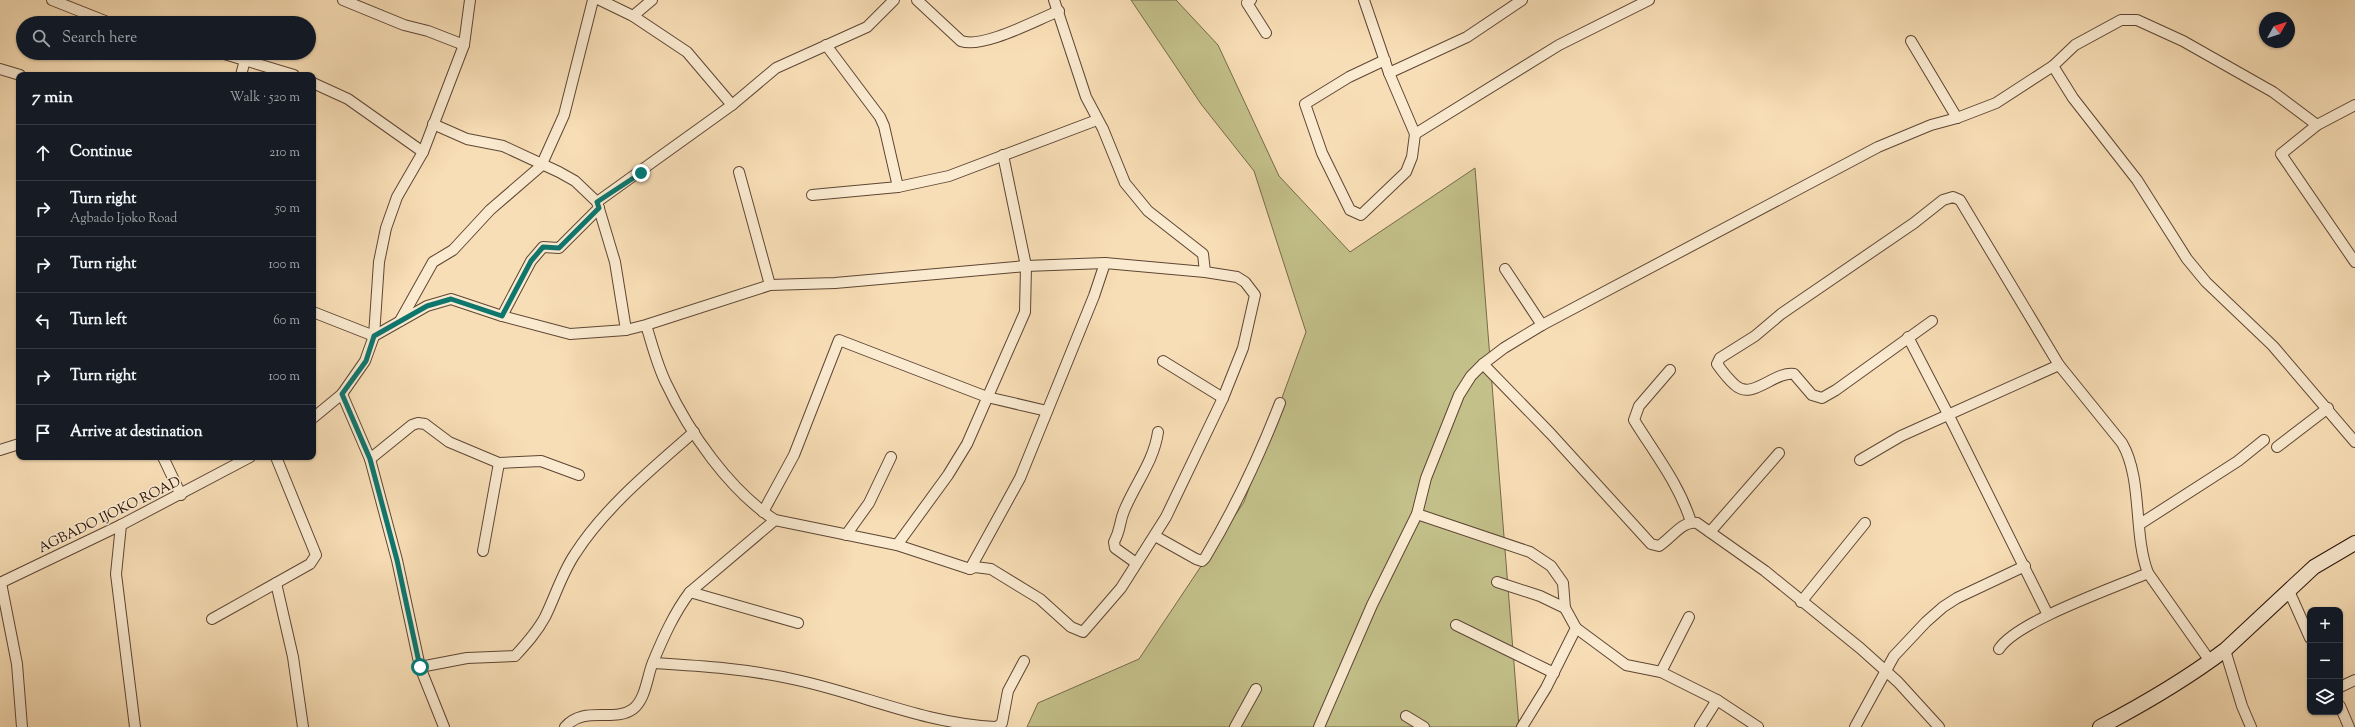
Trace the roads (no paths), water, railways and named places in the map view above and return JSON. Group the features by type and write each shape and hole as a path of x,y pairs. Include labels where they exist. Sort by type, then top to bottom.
{"main road":[{"path":"2100,727 2179,684 2225,650 2314,567 2355,543"}],"street":[{"path":"52,0 92,16"},
{"path":"343,0 404,25 428,31 464,45"},
{"path":"316,416 342,394 366,361 374,336 379,262 386,228 397,197 423,152 464,45 470,0"},
{"path":"400,321 433,262 453,250 490,210 541,166 564,115 593,0"},
{"path":"600,0 633,16 687,52 732,105"},
{"path":"633,16 652,0"},
{"path":"502,316 531,261 543,247 559,248 598,205 732,105 776,68 867,27 894,0"},
{"path":"917,0 961,41 969,44 989,39 1059,11"},
{"path":"1054,0 1059,11 1086,97 1103,129 1125,183 1132,194 1148,211 1202,254 1205,272"},
{"path":"1251,0 1248,3 1266,33"},
{"path":"1364,0 1385,60 1389,73 1415,134 1412,157 1406,172 1368,211 1361,215 1350,210 1322,153 1305,104 1349,77 1385,60"},
{"path":"1389,73 1467,37 1522,0"},
{"path":"1415,134 1559,45 1649,0"},
{"path":"1320,727 1372,605 1417,514 1426,478 1448,418 1467,382 1483,364 1504,348 1542,325 1871,151 1931,125 1957,118 2010,95 2053,66 2075,45 2102,28 2121,20 2137,20 2183,41 2273,92 2317,125"},
{"path":"1911,41 1957,118"},
{"path":"826,45 880,117 884,126 898,187"},
{"path":"242,72 245,60 284,72"},
{"path":"2053,66 2073,98 2137,180 2187,258 2201,276 2273,346 2328,408 2355,442"},
{"path":"0,69 16,74"},
{"path":"316,84 348,99 423,152"},
{"path":"2355,105 2317,125 2281,154 2355,262"},
{"path":"812,195 898,187 949,176 1097,120"},
{"path":"433,124 467,139 502,146 575,181 598,205 615,262 626,330"},
{"path":"897,545 957,460 987,398 1025,312 1026,266 1003,155"},
{"path":"739,172 770,285"},
{"path":"1932,321 1836,390 1822,398 1812,395 1794,374 1788,373 1751,390 1743,391 1735,385 1717,364 1720,358 1755,336 1781,314 1908,227 1942,200 1953,197 1960,200 2059,365 2122,443 2128,454 2140,524 2142,558 2148,574 2210,661"},
{"path":"374,336 427,306 451,299 502,316 570,334 626,330 770,285 835,282 1026,266 1105,263 1205,272 1237,277 1245,282 1255,295 1243,348 1223,398 1166,517 1121,588 1083,632 1071,627 1040,599 991,569 975,567 970,569 897,545 775,520 763,512 724,473 694,432 665,382 646,325"},
{"path":"970,569 1015,488 1048,411 1094,296 1105,263"},
{"path":"1505,269 1542,325"},
{"path":"316,313 374,336"},
{"path":"1908,337 1948,414 1991,503 2025,566 2048,615"},
{"path":"763,512 794,455 839,340 987,398 1048,411"},
{"path":"1163,361 1223,398"},
{"path":"1483,364 1551,434 1651,544 1659,546 1667,541 1684,525 1691,522 1697,523 1765,571 1801,602 1860,648 1898,682 1939,727"},
{"path":"1860,460 1883,445 1948,414 2059,365"},
{"path":"1670,370 1639,406 1634,420 1674,481 1685,503 1691,522"},
{"path":"342,394 370,459 397,560 420,667 444,727"},
{"path":"1154,536 1196,559 1202,561 1205,558 1231,514 1256,463 1280,403"},
{"path":"2277,447 2328,408"},
{"path":"370,459 412,425 418,422 425,424 449,442 500,463 541,462 579,475"},
{"path":"420,667 467,658 515,656 533,636 544,618 574,554 601,521 646,475 694,432"},
{"path":"1136,563 1116,548 1114,542 1120,532 1124,512 1156,447 1158,432"},
{"path":"2140,524 2238,461 2264,440"},
{"path":"0,450 16,445"},
{"path":"1710,532 1779,453"},
{"path":"846,535 869,503 891,457"},
{"path":"164,460 181,494"},
{"name":"AGBADO IJOKO ROAD","path":"0,583 121,525 244,460"},
{"path":"212,619 310,564 316,555 277,460"},
{"path":"483,551 500,463"},
{"path":"1417,514 1530,552 1551,566 1563,583 1565,608 1576,628 1626,665 1660,672 1717,700 1758,727"},
{"path":"565,727 580,716 622,713 632,710 640,701 653,663 678,607 690,592 775,520"},
{"path":"1801,602 1865,523"},
{"path":"121,525 116,574 135,727"},
{"path":"1854,727 1894,656 1943,607 2025,566"},
{"path":"1999,649 2005,640 2048,615 2148,574"},
{"path":"1497,582 1540,596 1565,608"},
{"path":"0,583 17,664 22,727"},
{"path":"276,583 293,657 303,727"},
{"path":"2289,591 2307,631"},
{"path":"690,592 798,623"},
{"path":"1660,672 1689,617"},
{"path":"1456,624 1554,673"},
{"path":"1522,727 1554,673 1576,628"},
{"path":"2225,650 2242,706 2252,727"},
{"path":"653,663 729,668 797,680 928,718 996,727 1002,723 1011,685 1024,661"},
{"path":"2343,686 2355,680"},
{"path":"1235,727 1256,689"},
{"path":"1700,727 1717,700"},
{"path":"2343,713 2349,727"},
{"path":"1406,716 1424,727"}]}
